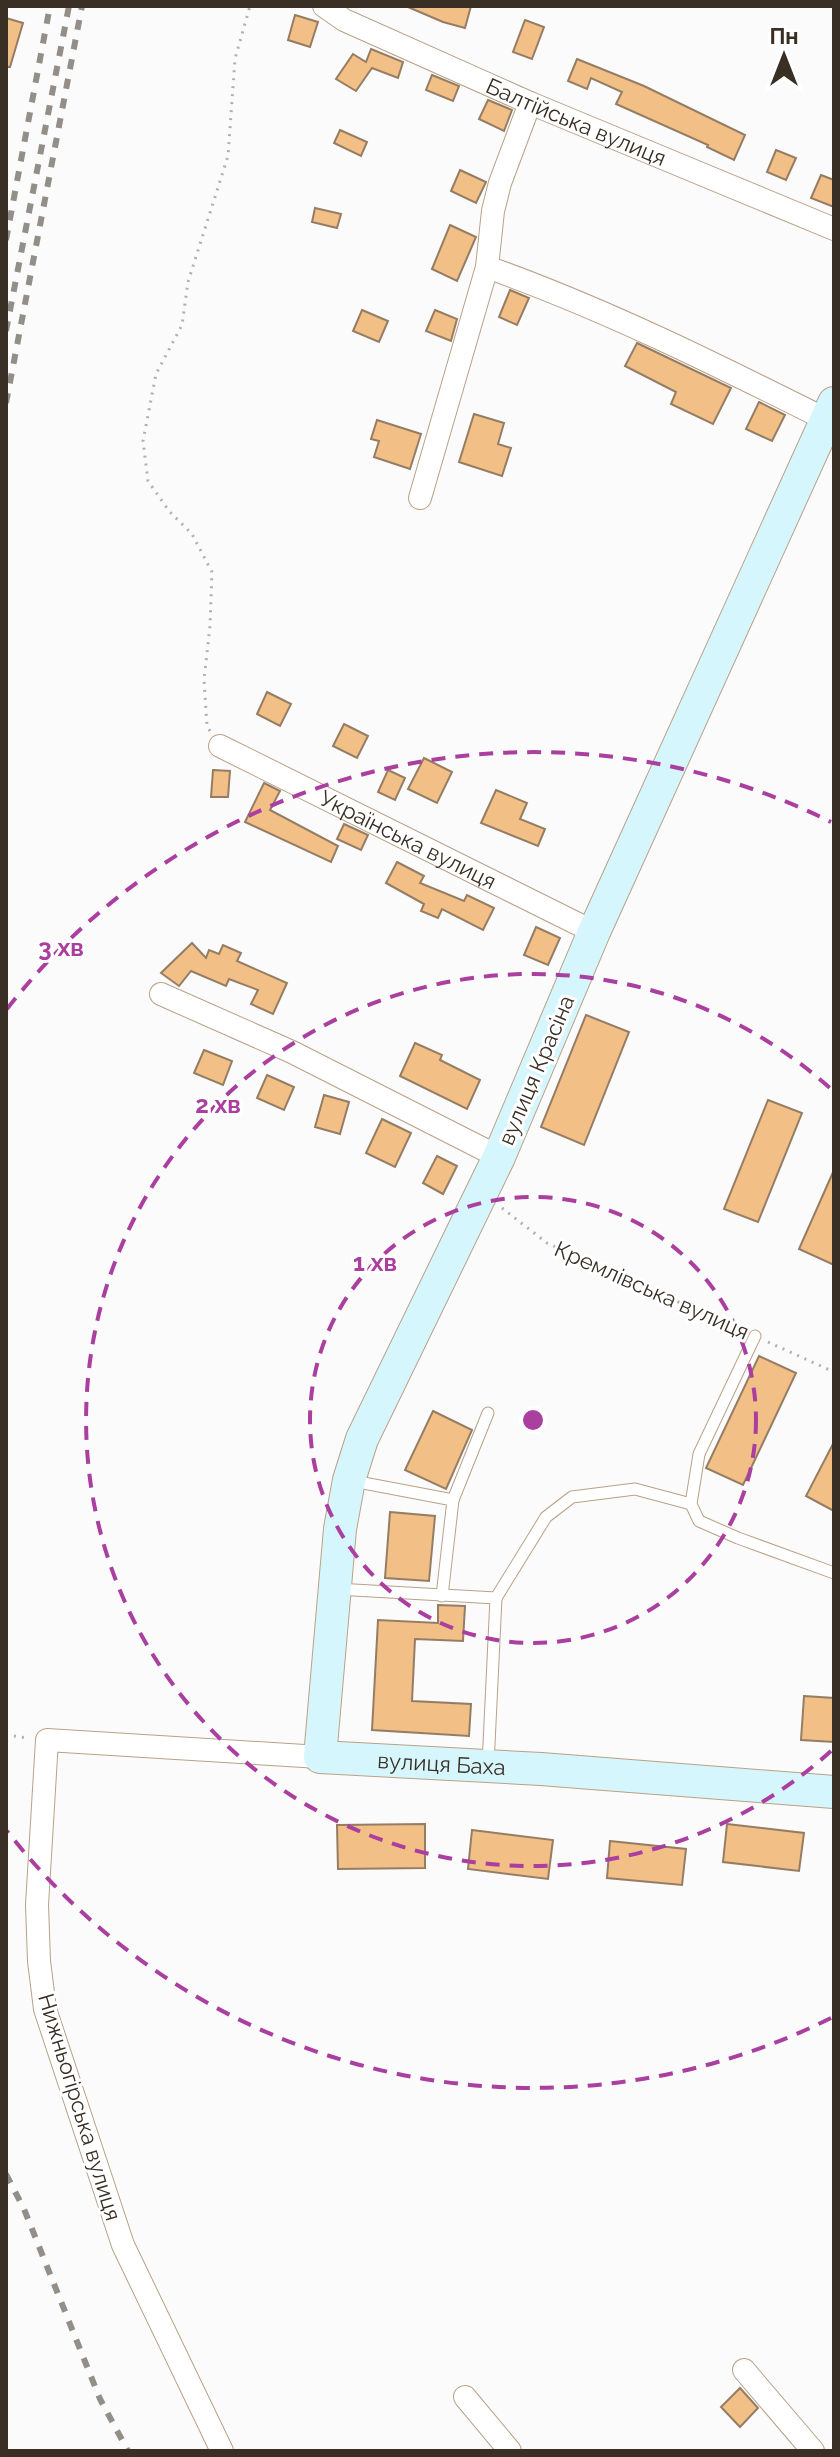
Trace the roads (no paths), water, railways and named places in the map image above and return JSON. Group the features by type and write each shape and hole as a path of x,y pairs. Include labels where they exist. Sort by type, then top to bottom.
{"street":[{"name":"Балтійська вулиця","path":"324,6 344,20 530,103 834,229"},
{"path":"420,498 487,267 493,211 500,183 530,103"},
{"path":"487,267 559,293 832,418"},
{"name":"вулиця Красіна","path":"320,1757 340,1529 349,1480 362,1439 499,1157 594,932 832,418"},
{"name":"Українська вулиця","path":"220,746 594,932"},
{"path":"161,994 292,1052 499,1157"},
{"name":"вулиця Баха","path":"47,1740 488,1766 834,1792"},
{"name":"Нижньогірська вулиця","path":"47,1740 37,1905 45,2009 123,2245 222,2451"},
{"path":"744,2370 813,2451"},
{"path":"465,2397 510,2451"}],"lane":[{"path":"755,1336 699,1454 691,1504 699,1521 834,1573"},
{"path":"442,1596 453,1500 488,1413"},
{"path":"349,1480 453,1500"},
{"path":"488,1766 496,1598 546,1517 572,1497 635,1489 691,1504"},
{"path":"335,1589 496,1598"}],"railway":[{"path":"6,240 50,6"},
{"path":"6,331 69,6"},
{"path":"6,403 82,6"},
{"path":"6,2174 24,2209 100,2399 128,2451"}]}
